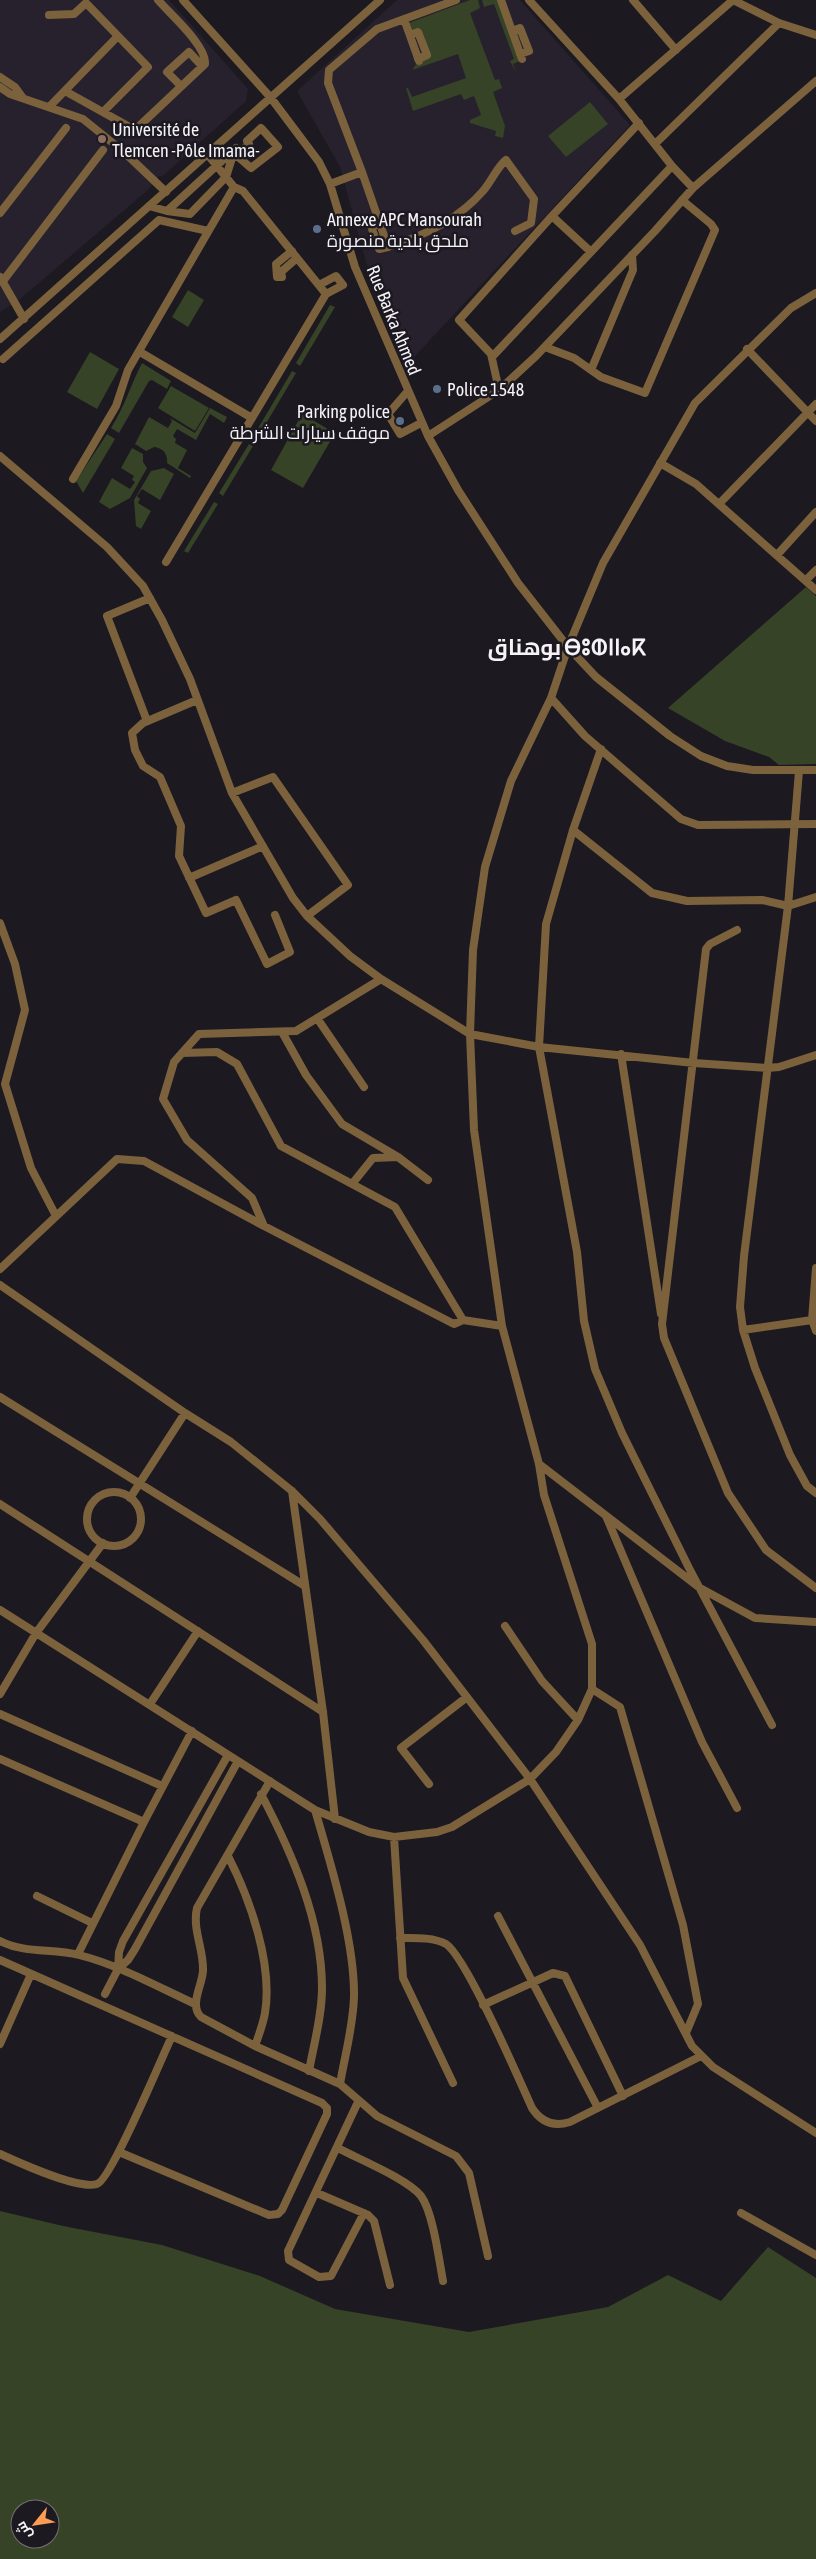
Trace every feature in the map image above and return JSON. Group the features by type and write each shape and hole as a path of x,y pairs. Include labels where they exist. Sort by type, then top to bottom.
{"street":[{"path":"64,91 134,130 202,66 206,58 200,46 158,0"},
{"name":"Rue Barka Ahmed","path":"183,0 271,98 319,162 330,184 355,267 407,392 428,436 458,490 518,583 568,647 596,678 670,736 701,756 727,766 753,770 816,770"},
{"path":"0,339 380,0"},
{"path":"456,0 374,31 328,73 328,84 380,223 371,226 379,249 412,240 449,221 483,192 506,160 534,199 532,224 516,231"},
{"path":"501,0 512,31 520,28 529,51 521,57"},
{"path":"530,0 619,99 672,166 693,188"},
{"path":"633,0 676,50"},
{"path":"619,99 733,0 745,8 779,23 816,34"},
{"path":"49,16 74,14 86,3 148,67 103,112"},
{"path":"404,19 410,35 418,32 427,55 419,60"},
{"path":"655,144 779,23"},
{"path":"50,106 118,36"},
{"path":"181,86 167,72 189,52 202,66"},
{"path":"0,77 15,87 23,98"},
{"path":"428,436 499,390 545,347 693,188 816,81"},
{"path":"0,87 23,98 83,119 124,152 166,192"},
{"path":"499,390 489,350 459,320 639,123"},
{"path":"0,213 66,128"},
{"path":"227,138 240,152 249,144 247,141 261,128 278,147 251,168 236,155 232,158"},
{"path":"149,206 190,214 226,177 236,148"},
{"path":"167,211 236,148"},
{"path":"24,319 1,279 103,150"},
{"path":"208,155 234,187 243,191 326,294"},
{"path":"492,357 672,166"},
{"path":"330,184 362,172"},
{"path":"73,479 116,406 128,370 234,187"},
{"path":"545,347 574,358 602,377 643,394 647,391 714,230 711,224 682,200"},
{"path":"552,216 591,252"},
{"path":"3,359 159,220 208,232"},
{"path":"292,251 276,264 277,277 282,278 281,272 297,258"},
{"path":"592,370 633,270 632,255"},
{"path":"166,562 326,294 343,285 336,276 319,285"},
{"path":"0,1610 315,1810 369,1832 394,1836 437,1832 452,1827 530,1779 556,1752 578,1720 592,1689 592,1644 544,1495 539,1464 502,1326 474,1130 470,1034 473,950 485,868 511,781 551,698 568,647 604,563 660,463 695,403 747,349 791,308 816,293"},
{"path":"747,349 816,421"},
{"path":"140,352 252,418"},
{"path":"407,392 388,414 400,434 421,422"},
{"path":"719,504 816,404"},
{"path":"0,456 107,547 143,586 162,620 197,700 232,793 293,898 307,916 350,956 382,979 470,1034 539,1047 694,1063 767,1068 779,1067 816,1055"},
{"path":"660,463 696,484 816,590"},
{"path":"777,555 816,512"},
{"path":"806,580 816,570"},
{"path":"147,722 107,616 150,598"},
{"path":"551,698 601,749 681,819 698,825 816,824"},
{"path":"197,700 147,722 132,733 135,750 143,766 160,777 181,826 179,856 206,914 236,900 267,964 290,952 275,915"},
{"path":"601,749 573,830 546,924 539,1047 577,1252 584,1321 595,1369 622,1433 772,1725"},
{"path":"799,770 793,824 788,906 741,1283 743,1330 755,1368 790,1455 807,1486 816,1493"},
{"path":"232,793 273,777 348,885 307,916"},
{"path":"573,830 652,892 687,901 762,900 788,906 816,897"},
{"path":"189,878 263,846"},
{"path":"0,923 15,964 25,1010 5,1084 31,1168 56,1216"},
{"path":"662,1324 706,949 710,944 737,930"},
{"path":"264,1226 252,1198 187,1140 163,1099 174,1062 199,1034 296,1031 382,979"},
{"path":"317,1018 364,1087"},
{"path":"282,1032 306,1075 342,1124 398,1157 428,1180"},
{"path":"182,1053 217,1052 237,1064 281,1146 395,1207 463,1320"},
{"path":"621,1054 664,1338 728,1493 766,1550 816,1588"},
{"path":"352,1184 373,1158 398,1157"},
{"path":"0,1269 117,1159 144,1161 264,1226 454,1324 463,1320 502,1326"},
{"path":"816,1268 814,1319 816,1331"},
{"path":"0,1285 185,1413 231,1442 292,1491 333,1534 423,1640 530,1779 640,1945 692,2046 712,2067 816,2133"},
{"path":"743,1330 814,1319"},
{"path":"0,1398 305,1586"},
{"path":"130,1498 185,1413"},
{"path":"539,1464 700,1588 755,1618 816,1622"},
{"path":"292,1491 323,1712 335,1819"},
{"path":"114,1492 130,1498 140,1512 141,1520 135,1536 120,1545 103,1543 90,1531 88,1523 91,1505 97,1498 114,1492"},
{"path":"0,1504 323,1712"},
{"path":"605,1514 702,1742 737,1808"},
{"path":"0,1694 3,1683 36,1633 103,1543"},
{"path":"506,1626 542,1681 578,1720"},
{"path":"150,1704 198,1631"},
{"path":"592,1689 620,1706 683,1925 698,2004 686,2033"},
{"path":"429,1784 400,1748 467,1698"},
{"path":"0,1714 162,1786"},
{"path":"78,1954 162,1786 192,1731"},
{"path":"118,1969 118,1952 123,1941 228,1755"},
{"path":"0,1759 144,1822"},
{"path":"103,2000 118,1969 136,1949 238,1761"},
{"path":"270,1781 261,1794 196,1914 203,1973 196,2011 201,2017 255,2046 340,2084 358,2102 387,2121 456,2156 464,2163 472,2183 488,2256"},
{"path":"261,1794 279,1830 299,1878 313,1923 320,1958 321,2010 309,2071"},
{"path":"315,1810 339,1901 351,1962 354,1996 352,2023 340,2084"},
{"path":"394,1836 402,1972 405,1985 453,2083"},
{"path":"228,1856 247,1900 263,1960 266,2004 255,2046"},
{"path":"37,1896 92,1923"},
{"path":"498,1916 598,2108"},
{"path":"400,1938 429,1939 447,1945 459,1959 532,2108 540,2118 551,2124 564,2124 702,2056"},
{"path":"0,1941 20,1949 78,1954 118,1969 196,2004"},
{"path":"0,1960 31,1974 103,2000 172,2036 322,2103 327,2108 327,2114 282,2210 275,2215 269,2215 118,2152"},
{"path":"483,2005 533,1981 557,1973 567,1979 623,2096"},
{"path":"0,2044 31,1974"},
{"path":"0,2154 62,2179 95,2185 104,2181 172,2036"},
{"path":"358,2102 287,2254 291,2263 319,2277 328,2278 333,2274 364,2213"},
{"path":"338,2148 409,2185 421,2195 428,2210 443,2281"},
{"path":"317,2193 364,2213 371,2218 378,2229 390,2285"},
{"path":"741,2213 816,2255"}],"shaded area":[{"name":"Université de Tlemcen -Pôle Imama-","path":"0,0 169,0 248,89 246,101 163,176 159,176 149,189 19,300 0,312"},
{"path":"397,0 520,0 630,125 404,368 366,262 340,167 297,91"}],"green space":[{"path":"470,0 478,0 480,8 470,13 495,80 499,79 502,88 493,92 505,126 503,138 495,136 496,131 470,123 470,120 481,115 474,96 464,100 461,94 413,111 406,88 408,88 412,97 466,78 458,54 412,70 417,63 430,56 420,28 412,31 409,23"},
{"path":"482,0 498,0 520,61 513,64 516,72 510,61 514,59 494,4 484,7"},
{"path":"590,102 608,124 566,157 548,136"},
{"path":"188,290 204,300 188,327 172,317"},
{"path":"330,305 335,307 300,366 296,363"},
{"path":"90,352 119,369 97,409 67,392"},
{"path":"142,363 171,381 167,389 152,380 149,381 119,433 111,428"},
{"path":"292,371 296,373 261,432 257,430"},
{"path":"171,386 209,408 195,431 158,408"},
{"path":"210,408 227,417 224,423 210,414 196,440 177,429 173,436 176,439 175,443 187,450 178,468 191,476 190,478 167,463 166,454 162,450 154,447 146,451 135,444 149,417 168,428 172,421 170,418 195,433"},
{"path":"302,414 335,433 303,488 271,470"},
{"path":"107,434 115,439 83,493 76,481"},
{"path":"249,444 253,446 223,496 219,493"},
{"path":"132,448 143,454 143,462 147,468 130,498 110,509 99,502 112,478 130,489 135,482 132,480 134,476 121,468"},
{"path":"164,468 174,474 160,500 142,489 137,496 140,499 138,503 151,511 141,529 136,526 134,500 151,471"},
{"path":"214,502 218,504 188,553 184,551"},
{"path":"806,587 816,596 816,764 779,765 769,757 725,741 668,708"},
{"path":"0,2211 63,2226 162,2245 260,2276 335,2309 469,2332 608,2307 668,2275 721,2301 768,2247 816,2278 816,2559 0,2559"}],"place":[{"name":"Université de Tlemcen -Pôle Imama-","path":"102,139"},
{"name":"Annexe APC Mansourah ملحق بلدية منصورة","path":"317,229"},
{"name":"Police 1548","path":"437,389"},
{"name":"Parking police موقف سيارات الشرطة","path":"400,421"}],"district":[{"name":"بوهناق ⴱⵓⵀⵏⵏⴰⴽ","path":"567,647"}]}
